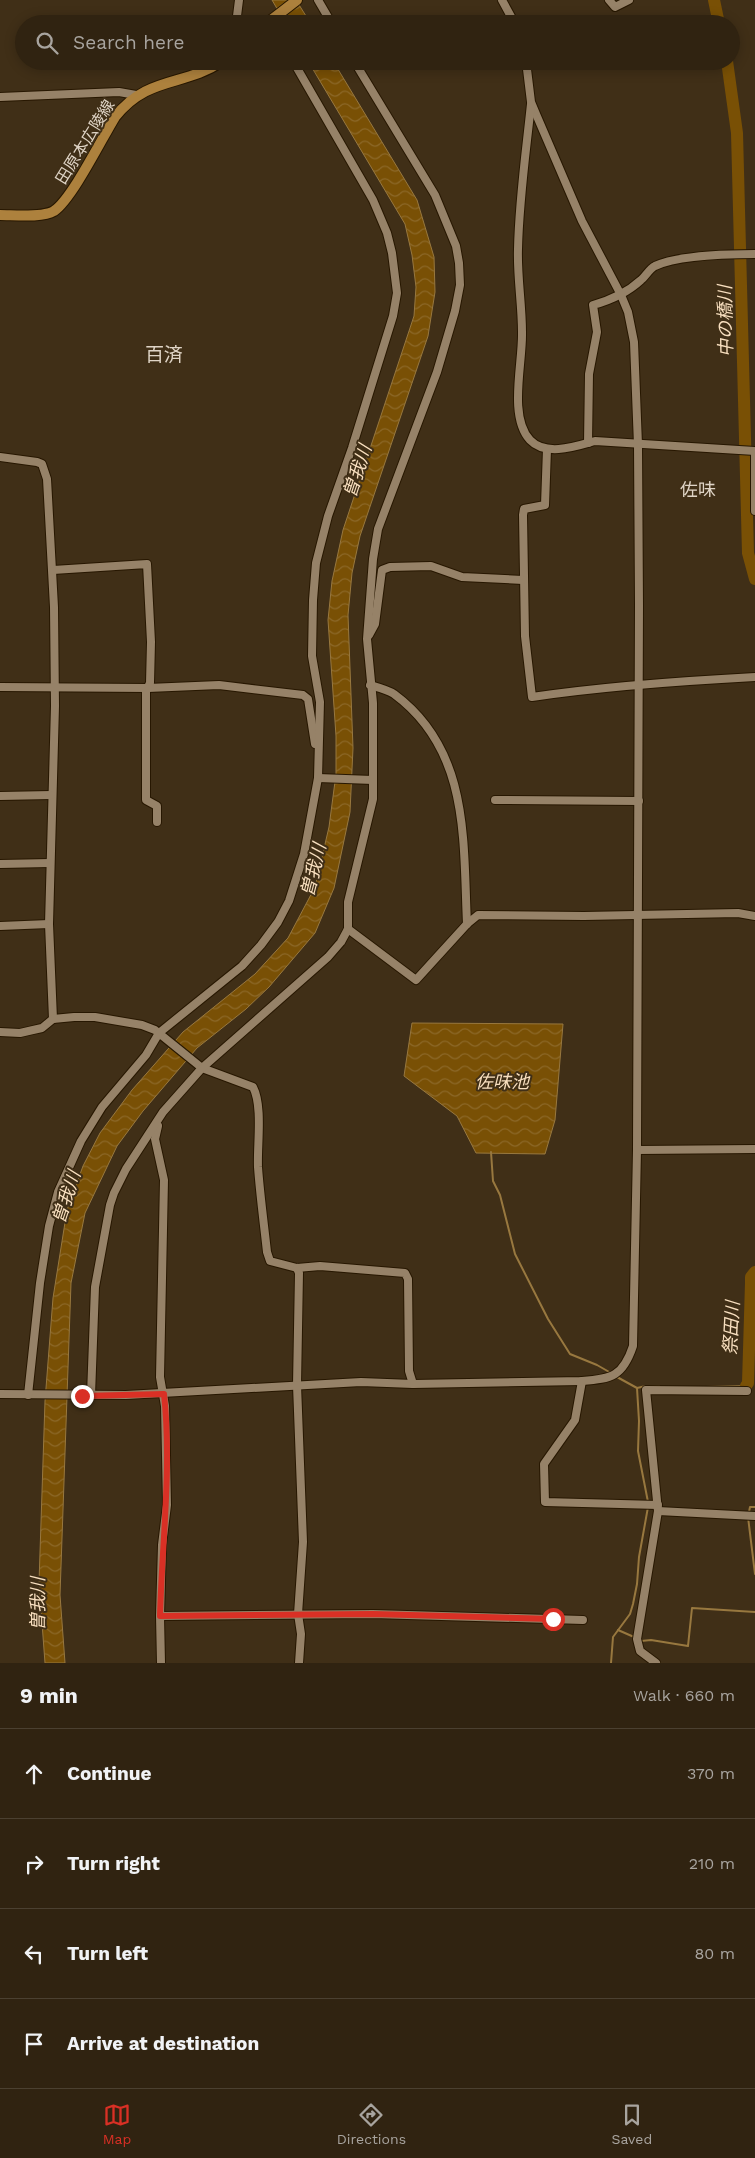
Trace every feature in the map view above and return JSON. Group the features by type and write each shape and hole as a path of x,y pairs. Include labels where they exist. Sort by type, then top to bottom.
{"main road":[{"path":"278,15 297,0"},
{"name":"田原本広陵線","path":"0,215 34,215 53,212 69,196 124,105 136,95 204,70"}],"street":[{"path":"237,15 238,0"},
{"path":"318,0 327,15"},
{"path":"502,0 510,15"},
{"path":"609,0 615,7 629,0"},
{"path":"298,70 373,200 387,233 397,293 388,332 328,516 316,563 312,656 320,702 317,761"},
{"path":"87,1395 95,1287 110,1205 114,1192 126,1170 163,1112 200,1067 328,957 348,929 348,902 371,807 372,703 367,639 373,559 378,529 437,372 455,311 460,286 456,246 435,195 359,70"},
{"path":"527,70 531,102 518,249 522,334 518,412 528,438 533,443 547,449 582,446 595,441 755,451 755,511"},
{"path":"0,97 119,92 136,95"},
{"path":"0,1394 164,1394 361,1382 413,1384 582,1381 608,1378 626,1366 633,1346 638,915 638,445 634,342 628,312 621,295 582,221 531,102"},
{"path":"588,444 589,374 597,332 593,304 621,295 642,279 653,267 669,261 728,254 754,254"},
{"path":"547,449 545,505 524,509 523,580 525,636 532,697 588,688 677,680 755,677"},
{"path":"0,457 42,464 47,479 53,570 54,686 49,924 53,1019"},
{"path":"53,570 147,564 152,642 150,683 148,688 146,800 157,806 157,822"},
{"path":"367,639 375,624 382,570 390,566 431,566 462,576 523,580"},
{"path":"0,687 148,688 219,685 303,695 308,699 320,779 296,883 278,922 242,966 163,1035 102,1107 81,1141 58,1192 50,1226 40,1283 28,1395"},
{"path":"370,685 393,693 422,719 444,751 460,806 467,924"},
{"path":"320,779 370,780"},
{"path":"0,796 51,795"},
{"path":"495,800 638,801"},
{"path":"0,864 50,863"},
{"path":"348,929 416,980 467,924 478,915 738,913 755,916"},
{"path":"0,926 49,924"},
{"path":"0,1032 20,1033 42,1028 53,1019 95,1017 142,1025 163,1035 200,1067 253,1086 256,1093 258,1168 266,1252 270,1261 297,1268 320,1266 405,1272 408,1279 409,1371 413,1384"},
{"path":"161,1663 162,1545 167,1505 164,1394 160,1377 164,1180 155,1139 163,1112"},
{"path":"636,1150 755,1149"},
{"path":"297,1268 299,1273 297,1385 302,1542 298,1614 301,1634 299,1663"},
{"path":"582,1381 575,1420 544,1464 545,1502 658,1508 755,1516"},
{"path":"656,1663 640,1651 637,1639 658,1508 646,1390 746,1390"},
{"path":"160,1616 244,1617 298,1614 306,1616 373,1614 583,1620"}],"water":[{"path":"272,0 296,0 305,15 281,15"},
{"path":"313,70 338,70 417,200 434,257 435,292 428,336 360,536 352,573 348,615 353,748 350,812 334,888 315,933 269,987 246,1009 197,1048 143,1111 117,1146 85,1213 71,1283 60,1595 65,1663 45,1663 39,1583 45,1401 53,1298 67,1210 83,1166 100,1133 132,1090 183,1032 255,974 288,938 315,887 329,827 336,774 336,736 328,620 332,581 343,530 414,316 416,287 412,255 405,224"},
{"name":"佐味池","path":"412,1023 563,1024 555,1120 545,1154 476,1153 457,1116 404,1076"}],"waterway":[{"name":"中の橋川","path":"714,0 717,15"},
{"name":"中の橋川","path":"728,70 737,133 748,553 755,579"},
{"path":"491,1152 493,1181 500,1195 515,1254 548,1319 570,1354 611,1373"},
{"name":"祭田川","path":"746,1386 748,1383 751,1277 755,1272"},
{"path":"617,1377 637,1388 659,1386"},
{"path":"706,1387 746,1386"},
{"path":"637,1388 638,1451 648,1502"},
{"path":"611,1663 613,1637 630,1614 633,1604 648,1507"},
{"path":"749,1512 750,1507 755,1507"},
{"path":"748,1517 755,1574"},
{"path":"641,1641 651,1640 688,1646 692,1608 755,1612"},
{"path":"618,1630 634,1637"}],"district":[{"name":"百済","path":"164,354"},
{"name":"佐味","path":"698,489"}],"route":[{"path":"82,1396 164,1394 167,1505 162,1545 160,1616 244,1617 298,1614 306,1616 373,1614 553,1619"}],"water label":[{"name":"曽我川","path":"357,471"},
{"name":"曽我川","path":"313,870"},
{"name":"曽我川","path":"66,1197"},
{"name":"曽我川","path":"37,1604"}]}
